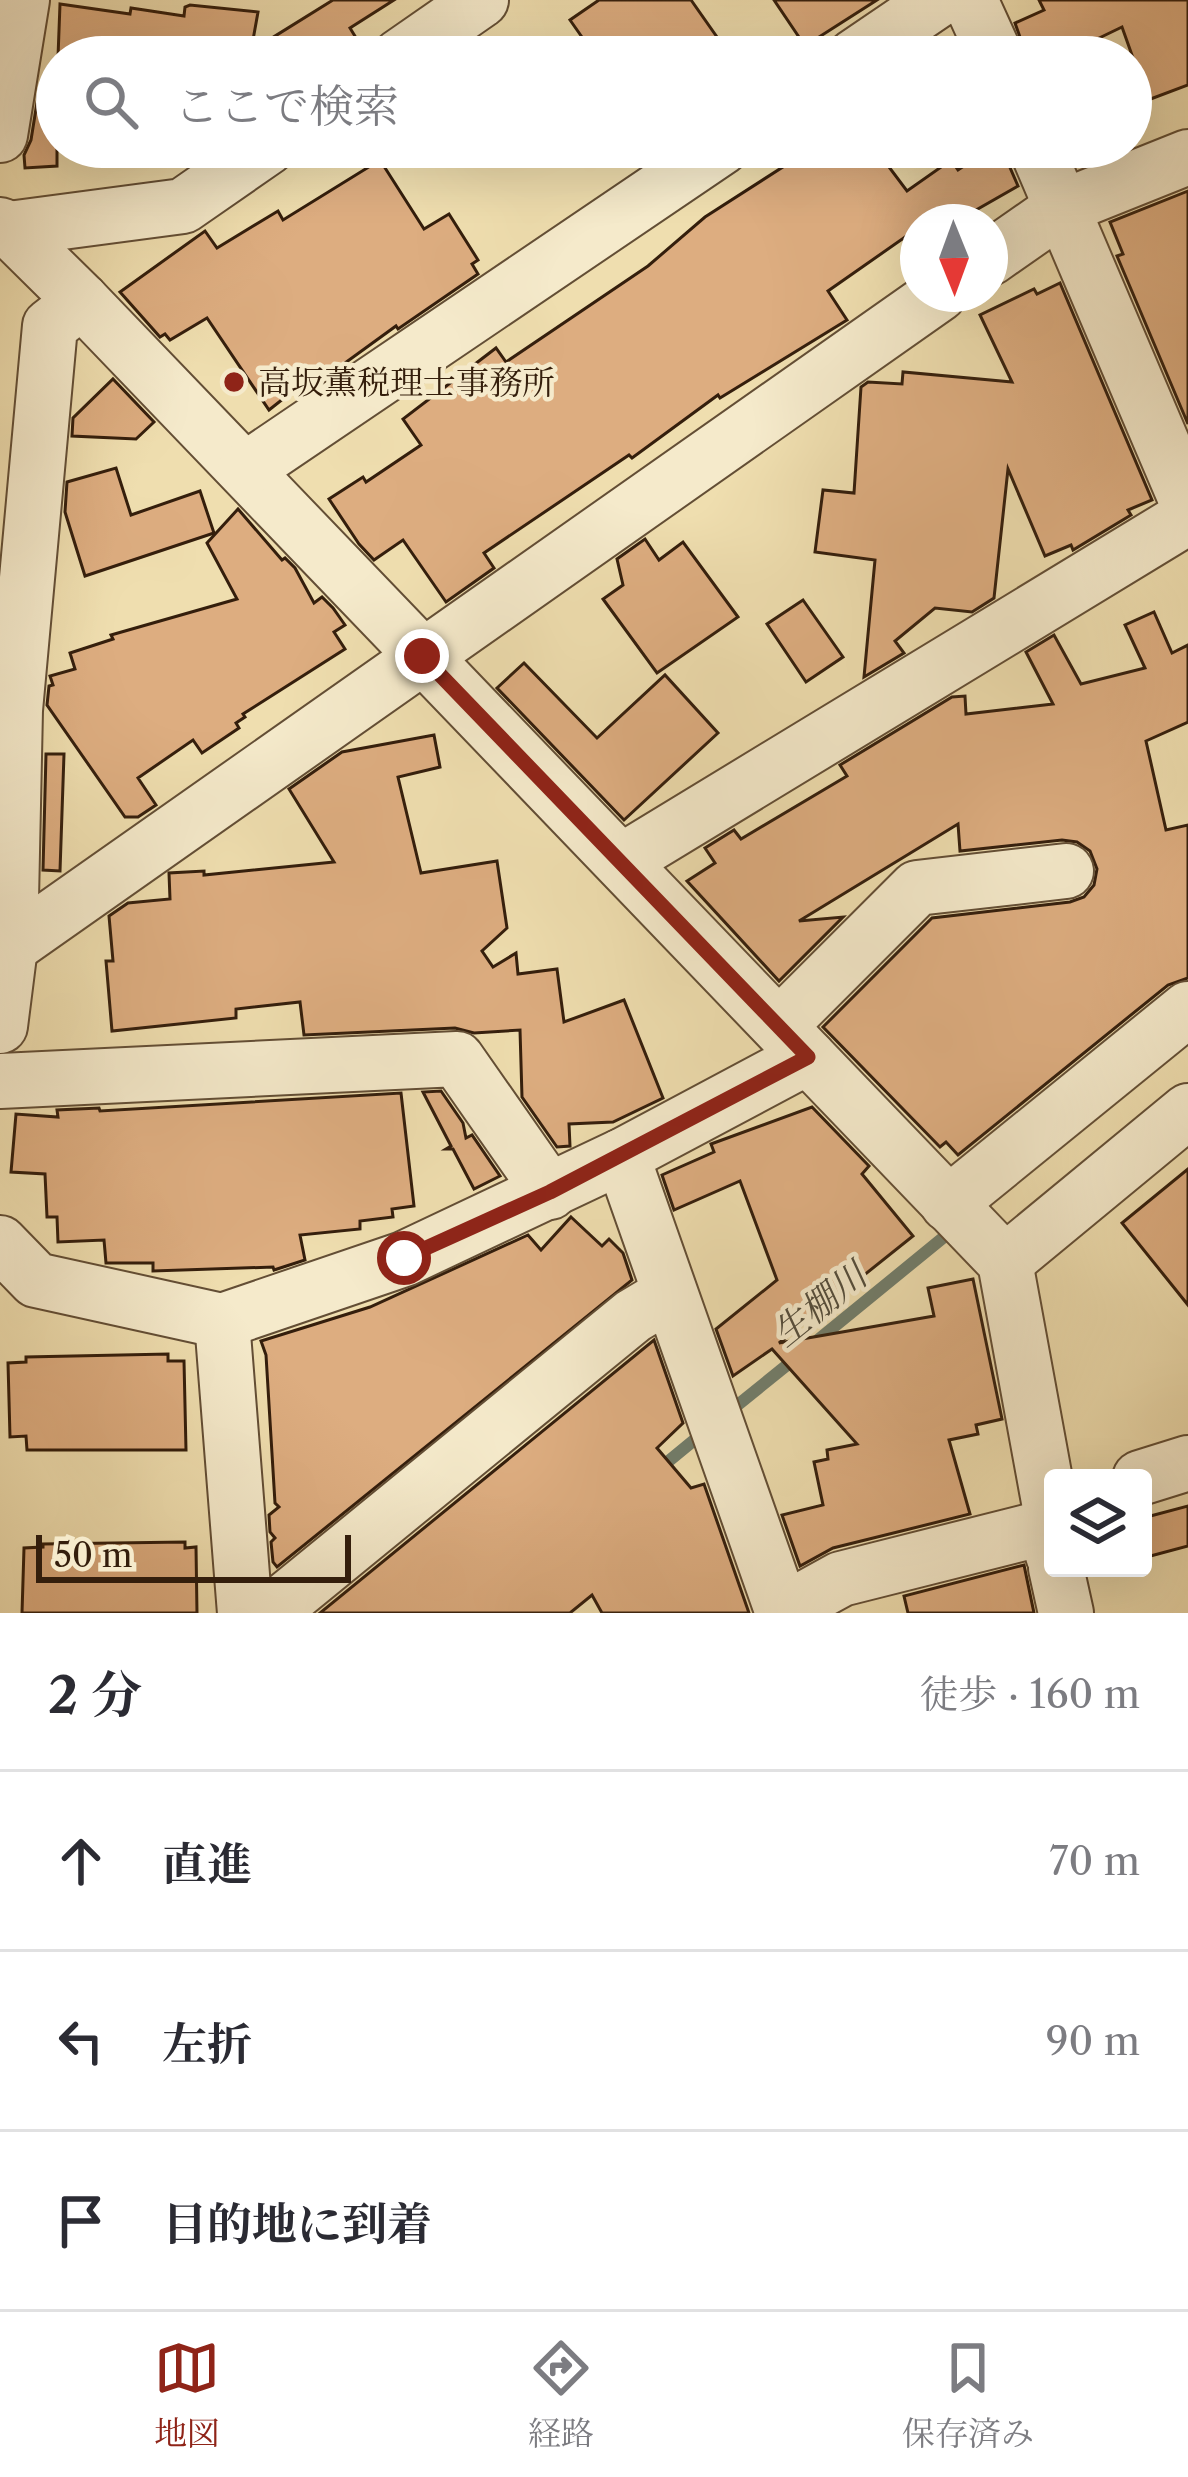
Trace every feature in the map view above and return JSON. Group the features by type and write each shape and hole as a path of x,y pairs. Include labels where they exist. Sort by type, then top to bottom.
{"street":[{"path":"0,135 22,0"},
{"path":"885,36 938,0"},
{"path":"970,0 986,36"},
{"path":"428,36 475,2"},
{"path":"1008,245 1063,207 1188,157"},
{"path":"5,227 183,206 238,168"},
{"path":"245,470 691,168"},
{"path":"1045,168 1188,504"},
{"path":"5,227 82,301 973,1230 1044,1502"},
{"path":"0,1026 10,947 8,710 50,326 82,301"},
{"path":"10,947 913,312"},
{"path":"622,861 1188,517"},
{"path":"0,1243 36,1280 222,1321 404,1258 622,1156 794,1041 917,888 1066,871"},
{"path":"973,1230 1188,1009"},
{"path":"0,1081 457,1058 550,1192"},
{"path":"973,1230 1188,1112"},
{"path":"622,1156 783,1612 841,1579 1044,1535"},
{"path":"222,1321 245,1613 282,1603 633,1316 668,1295"},
{"path":"1152,1474 1188,1462"},
{"path":"1060,1577 1066,1613"}],"building":[{"path":"333,0 394,0 350,28 355,36 275,36"},
{"path":"599,0 691,0 716,36 581,36 570,20"},
{"path":"774,0 877,0 821,36 798,36"},
{"path":"1039,0 1188,0 1188,85 1152,98 1152,36 1125,36 1122,27 1103,36 1020,36 1015,23 1044,10"},
{"path":"60,4 130,14 131,8 184,16 190,5 258,12 254,36 59,36"},
{"path":"36,109 36,167 25,168 24,155"},
{"path":"367,168 385,168 424,229 449,214 478,260 472,264 478,274 323,379 317,372 269,410 207,318 170,340 165,334 160,337 120,292 205,231 217,248 278,211 283,220"},
{"path":"781,168 890,168 907,191 940,168 1010,168 1018,186 986,204 900,204 900,241 828,291 847,320 718,395 632,458 629,455 484,553 494,568 446,602 403,540 374,560 329,499 363,477 366,482 421,445 403,419 496,348 506,362 648,266 705,217"},
{"path":"1188,191 1188,424 1117,256 1123,254 1110,222"},
{"path":"1060,283 1152,500 1128,510 1131,515 1073,550 1071,545 1045,556 1008,469 994,598 972,612 935,608 895,641 904,653 864,677 875,560 815,552 823,490 854,493 861,387 868,382 902,384 903,372 1012,382 980,315 1008,312 1008,302 1034,289 1037,294"},
{"path":"113,379 154,422 136,439 72,436 73,418"},
{"path":"116,468 131,515 200,491 214,533 85,576 65,512 67,482"},
{"path":"238,509 282,560 295,568 314,603 322,597 333,608 345,625 334,632 345,649 243,714 236,723 239,728 202,753 193,740 138,778 156,805 138,817 125,817 47,705 53,685 50,676 75,669 70,653 113,639 111,635 237,599 207,543"},
{"path":"645,539 659,560 683,542 738,617 657,673 603,599 623,585 617,559"},
{"path":"803,600 843,657 806,682 767,624"},
{"path":"1154,612 1172,653 1188,645 1188,722 1146,741 1166,830 1188,825 1188,978 1168,985 958,1155 946,1142 940,1147 823,1027 932,918 1084,897 1094,885 1097,869 1090,851 1077,842 1062,840 960,851 958,824 799,921 843,917 779,981 687,881 715,863 705,848 734,830 741,839 847,776 840,765 952,697 965,696 966,714 1053,704 1026,652 1054,635 1081,684 1145,668 1125,625"},
{"path":"524,663 597,738 665,675 718,733 624,820 497,688"},
{"path":"434,735 440,767 398,777 421,873 497,861 507,928 482,951 493,967 516,953 518,974 557,969 564,1022 624,1000 663,1098 613,1122 569,1124 570,1146 557,1147 522,1097 520,1030 304,1035 300,1002 236,1009 236,1018 112,1031 106,961 113,961 109,916 128,903 170,899 169,873 204,871 204,875 334,862 289,789 342,752"},
{"path":"46,754 64,754 60,871 43,870"},
{"path":"441,1091 463,1123 466,1138 472,1135 500,1176 474,1189 453,1149 446,1149 451,1146 423,1092"},
{"path":"401,1093 414,1206 392,1209 393,1217 360,1221 360,1229 300,1235 305,1260 274,1270 153,1271 153,1263 106,1263 104,1240 58,1242 57,1217 47,1217 45,1174 11,1172 16,1114 58,1117 57,1110"},
{"path":"812,1107 869,1166 862,1174 913,1236 779,1343 934,1316 928,1288 973,1279 1002,1419 976,1425 978,1434 949,1440 970,1514 833,1548 800,1566 782,1515 823,1505 814,1462 828,1459 827,1450 857,1444 772,1349 733,1376 716,1329 777,1280 740,1181 674,1210 662,1175 714,1152 711,1144"},
{"path":"1188,1169 1188,1305 1122,1223"},
{"path":"571,1217 602,1246 609,1239 623,1253 632,1280 277,1567 269,1515 279,1507 261,1341 370,1307 528,1235 541,1250"},
{"path":"654,1340 683,1423 657,1448 691,1488 704,1484 749,1613 602,1613 592,1595 570,1613 320,1613"},
{"path":"168,1354 168,1361 184,1361 186,1450 27,1450 26,1436 10,1437 8,1363 26,1362 26,1357"},
{"path":"1188,1506 1188,1546 1152,1556 1152,1516"},
{"path":"185,1542 185,1548 196,1547 197,1613 22,1613 24,1548"},
{"path":"1024,1565 1034,1613 908,1613 904,1596"}],"waterway":[{"name":"生棚川","path":"813,1344 955,1228"},
{"name":"生棚川","path":"729,1412 797,1357"},
{"name":"生棚川","path":"659,1469 704,1432"}],"place":[{"name":"高坂薫税理士事務所","path":"234,382"}],"route":[{"path":"404,1258 550,1192 808,1057 422,656"}]}
